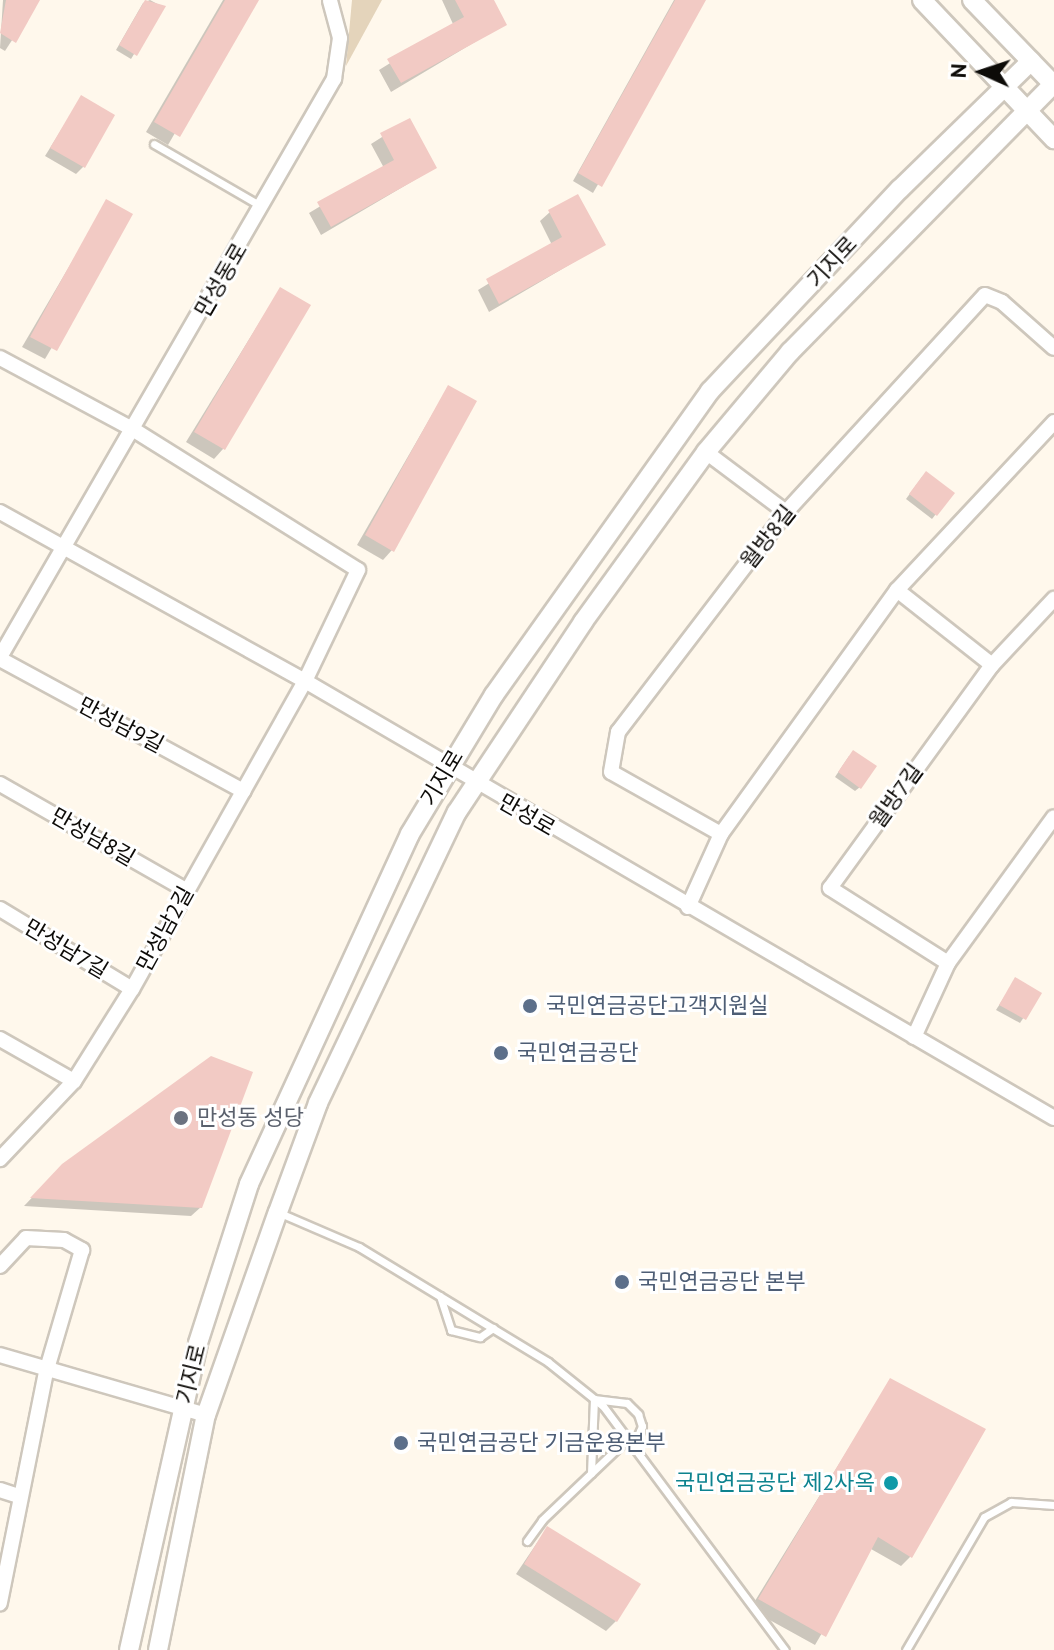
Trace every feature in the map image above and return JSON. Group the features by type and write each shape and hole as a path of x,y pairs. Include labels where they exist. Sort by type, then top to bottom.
{"street":[{"name":"만성동로","path":"0,658 263,207 334,79 340,38 330,0"},
{"path":"922,0 1054,139"},
{"path":"972,0 1054,84"},
{"name":"기지로","path":"129,1650 182,1409 249,1184 369,919 448,768 710,391 900,189 1031,61"},
{"name":"기지로","path":"158,1650 206,1415 278,1212 318,1103 457,812 583,622 706,452 790,352 1025,107 1054,84"},
{"name":"월방8길","path":"721,834 611,772 618,732 786,512 985,295 1002,302 1054,348"},
{"path":"0,358 134,430"},
{"path":"688,907 721,834 897,590 1054,422"},
{"name":"만성남2길","path":"0,1159 74,1081 132,989 305,681 358,570 134,430"},
{"path":"706,452 786,512"},
{"name":"만성로","path":"0,512 305,681 477,786 1054,1118"},
{"path":"897,590 992,665"},
{"name":"월방7길","path":"948,963 830,888 992,665 1054,599"},
{"name":"만성남9길","path":"0,658 243,791"},
{"name":"만성남8길","path":"0,784 186,890"},
{"path":"914,1037 948,963 1054,817"},
{"name":"만성남7길","path":"0,909 132,989"},
{"path":"0,1039 74,1081"},
{"path":"0,1266 26,1238 64,1240 82,1250 46,1372 18,1496 0,1603"},
{"path":"0,1355 46,1372 206,1415"},
{"path":"0,1490 18,1496"}],"lane":[{"path":"154,144 263,207"},
{"path":"278,1212 359,1247 548,1362 594,1399 785,1650"},
{"path":"440,1296 451,1330 480,1337 493,1328"},
{"path":"594,1399 627,1403 638,1414 642,1426 633,1447"},
{"path":"591,1473 594,1399"},
{"path":"527,1541 627,1439"},
{"path":"906,1650 984,1517 1011,1502 1054,1505"}],"shaded area":[{"path":"352,0 382,0 346,66"}],"building":[{"path":"6,0 40,0 16,43 0,33"},
{"path":"145,0 166,6 137,56 119,45"},
{"path":"225,0 259,0 180,137 154,122"},
{"path":"455,0 494,0 507,25 401,83 387,59 464,17"},
{"path":"675,0 706,0 602,187 578,173"},
{"path":"81,95 115,115 85,168 50,148"},
{"path":"410,118 437,168 331,227 317,202 394,160 380,133"},
{"path":"578,194 606,245 499,304 486,279 562,237 548,210"},
{"path":"106,199 133,214 57,351 30,337"},
{"path":"280,287 311,305 225,450 194,432"},
{"path":"448,385 477,401 394,552 365,535"},
{"path":"926,471 955,493 937,516 909,494"},
{"path":"853,750 877,766 861,789 838,772"},
{"path":"1015,977 1042,993 1026,1020 999,1005"},
{"name":"만성동 성당","path":"211,1056 253,1072 202,1208 30,1198 62,1164"},
{"name":"국민연금공단 제2사옥","path":"890,1378 986,1429 912,1558 878,1537 826,1637 758,1599"},
{"path":"547,1526 641,1584 617,1622 524,1564"}],"place":[{"name":"국민연금공단고객지원실","path":"530,1006"},
{"name":"국민연금공단","path":"501,1053"},
{"name":"만성동 성당","path":"181,1118"},
{"name":"국민연금공단 본부","path":"622,1282"},
{"name":"국민연금공단 기금운용본부","path":"401,1443"},
{"name":"국민연금공단 제2사옥","path":"891,1483"}]}
